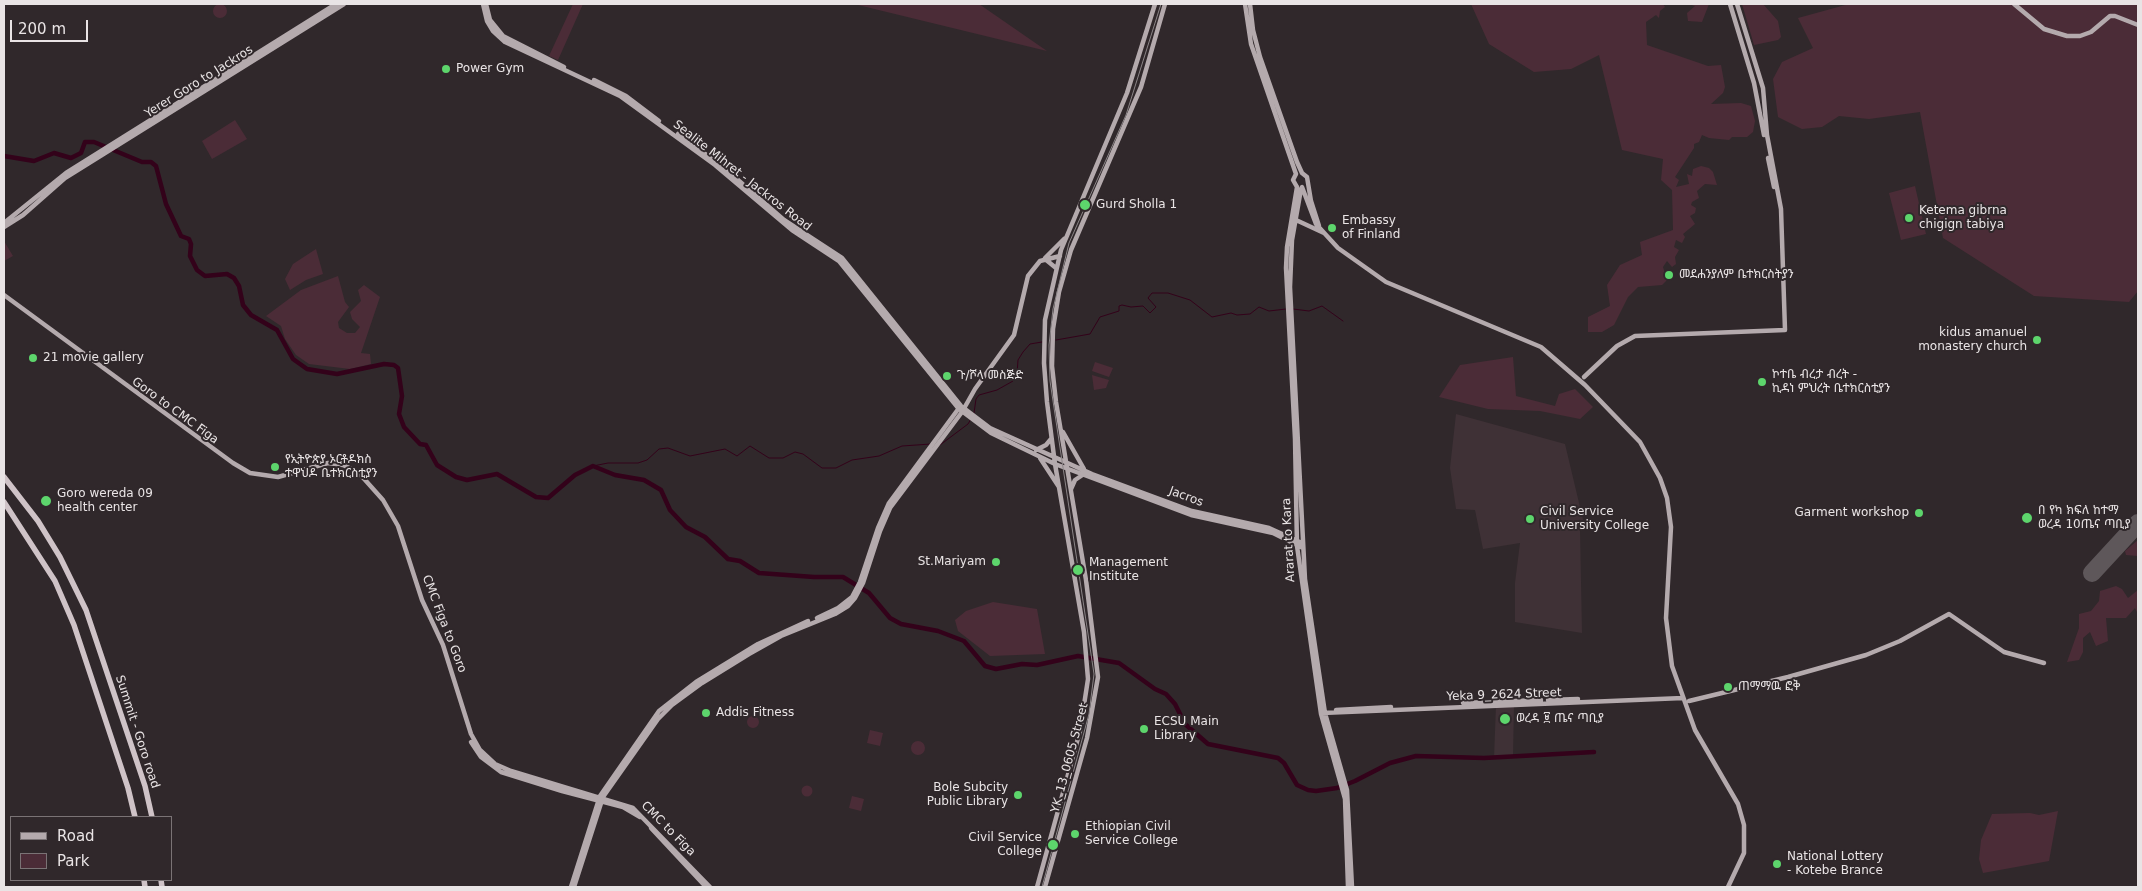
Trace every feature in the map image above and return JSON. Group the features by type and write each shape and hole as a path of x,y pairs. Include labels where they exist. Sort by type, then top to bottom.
{"highway":[{"name":"Summit - Goro road","path":"4,477 38,521 77,589 145,786 152,816"},
{"path":"4,502 55,581 80,641 128,788 135,816"}],"main road":[{"path":"4,223 50,185 142,124 336,4"},
{"name":"Yerer Goro to Jackros","path":"4,227 23,215 58,183 344,4"},
{"name":"Sealite Mihret - Jackros Road","path":"485,4 487,21 496,35 505,42 620,96 715,165 765,209 834,257 848,271 962,408"},
{"name":"YK_13_0605 Street","path":"1036,887 1080,730 1087,692 1088,662 1055,464 1044,376 1044,334 1048,301 1065,239 1127,94 1155,4"},
{"name":"YK_13_0605 Street","path":"1045,887 1093,715 1098,662 1053,380 1053,334 1059,292 1071,250 1141,87 1165,4"},
{"path":"1245,4 1251,44 1296,174"},
{"path":"1250,4 1253,30 1260,57 1302,172 1307,177 1307,184 1319,226"},
{"path":"1584,377 1617,346 1635,336 1784,330 1783,220 1754,82 1730,4"},
{"path":"1737,4 1763,88 1765,135"},
{"path":"2014,4 2044,29 2067,36 2080,36 2091,32 2110,16 2115,16 2138,26"},
{"path":"1302,172 1296,174 1293,180 1300,187 1319,226 1338,248 1386,282 1521,338 1550,354 1625,424 1657,466 1667,498 1671,527 1666,618 1672,666 1700,740 1741,812 1745,847 1740,864 1728,887"},
{"path":"1300,187 1307,184"},
{"name":"Ararat to Kara","path":"1289,305 1291,260 1300,187"},
{"name":"Ararat to Kara","path":"1300,187 1287,247 1300,545 1323,712 1344,783 1352,887"},
{"path":"1296,220 1325,233"},
{"path":"573,887 577,865 600,799 631,749 668,702 696,682 748,652 790,632 835,614 848,606 858,590 885,510 942,439 1014,335 1020,318 1028,276 1065,239"},
{"path":"1043,260 1060,256"},
{"path":"1043,260 1056,268"},
{"name":"CMC Figa to Goro","path":"4,297 250,473 278,477 317,464 333,463 349,467 361,476 385,504 404,538 420,596 452,668 475,743 484,754 499,766 540,782 600,799"},
{"name":"Goro to CMC Figa","path":"104,370 250,476 279,479 323,466 335,466 350,471 375,494 399,533 417,595 450,671 475,749 491,765 507,774 540,782"},
{"path":"962,408 969,415 998,433 1054,457"},
{"path":"933,448 936,441 962,408"},
{"name":"Jacros","path":"975,419 1003,440 1055,464 1085,473 1192,513 1269,528 1300,545"},
{"path":"1060,426 1085,473 1075,480 1070,490"},
{"path":"1036,450 1046,445 1052,438"},
{"path":"1039,457 1060,488"},
{"name":"Jacros","path":"1054,457 1066,461 1085,473"},
{"path":"1689,701 1788,677 1866,655 1900,641 1949,614 2004,652 2044,663"},
{"path":"573,887 600,799 658,719 672,705 748,652"},
{"name":"Yeka 9_2624 Street","path":"1323,712 1682,696"},
{"path":"609,788 611,799"},
{"path":"600,799 623,807 640,817 706,887"},
{"name":"CMC to Figa","path":"600,799 611,799 628,805 642,815 710,887"},
{"name":"Ararat to Kara","path":"1346,799 1348,887"}],"shaded area":[{"name":"Civil Service University College","path":"1456,414 1565,444 1585,528 1580,529 1582,633 1515,622 1515,583 1520,543 1483,549 1475,510 1456,509 1450,468"},
{"name":"ወረዳ ፱ ጤና ጣቢያ","path":"1514,704 1513,757 1494,758 1496,705"}],"green space":[{"path":"220,4 225,6 227,11 225,16 220,18 215,16 213,11 215,6"},
{"path":"573,4 583,4 558,60 549,56"},
{"path":"854,4 979,4 1047,51"},
{"path":"1471,4 1663,4 1665,7 1660,11 1659,18 1656,15 1646,22 1647,45 1708,66 1721,65 1725,87 1723,93 1711,104 1741,103 1751,106 1755,121 1753,132 1747,137 1732,137 1729,140 1709,138 1702,135 1699,142 1694,144 1694,148 1675,177 1679,180 1676,187 1689,184 1687,174 1692,176 1693,169 1701,166 1709,168 1713,172 1717,185 1705,184 1697,191 1699,198 1692,202 1691,205 1696,208 1695,213 1690,216 1695,224 1683,234 1685,237 1682,243 1676,240 1674,247 1679,250 1675,257 1676,264 1672,267 1667,261 1663,267 1667,280 1662,285 1638,287 1628,297 1614,325 1602,332 1588,332 1588,317 1610,306 1607,285 1620,265 1642,255 1640,242 1673,230 1672,190 1661,180 1663,159 1622,150 1599,55 1571,69 1534,72 1489,44"},
{"path":"1688,4 1709,4 1702,22 1688,21 1687,13 1695,6"},
{"path":"1742,4 1763,4 1778,21 1781,37 1778,40 1754,45"},
{"path":"1849,4 2138,4 2138,291 2129,302 2034,296 1943,238 1920,112 1869,119 1839,116 1822,127 1802,129 1778,117 1773,79 1782,62 1813,48 1798,18"},
{"path":"235,120 247,139 212,159 202,141"},
{"path":"1915,186 1926,234 1901,240 1889,193"},
{"path":"4,241 13,256 4,261"},
{"path":"316,249 323,274 306,280 290,290 285,279 293,264"},
{"path":"338,276 345,302 349,307 338,322 339,328 347,333 355,333 360,327 352,319 350,312 361,301 358,290 364,285 380,297 361,353 370,354 371,364 350,369 309,364 296,355 285,339 281,326 266,316 301,290"},
{"path":"1513,357 1516,396 1555,406 1559,394 1575,389 1593,407 1580,419 1540,411 1488,409 1439,397 1460,365"},
{"path":"1095,362 1113,368 1109,377 1092,371"},
{"path":"1092,375 1109,380 1106,388 1094,390"},
{"path":"2138,540 2138,556 2126,555 2125,551"},
{"path":"2116,586 2122,589 2128,598 2138,590 2138,614 2135,608 2126,618 2106,618 2108,641 2096,646 2090,632 2083,638 2083,652 2079,660 2067,662 2079,628 2079,614 2091,611 2099,601 2100,591"},
{"path":"993,602 1037,609 1045,654 990,656 958,631 955,620 966,611"},
{"path":"753,716 759,722 753,728 747,722"},
{"path":"870,730 883,733 880,746 867,743"},
{"path":"918,741 923,743 925,748 923,753 918,755 913,753 911,748 913,743"},
{"path":"807,785 813,791 807,797 801,791"},
{"path":"852,796 864,799 861,811 849,808"},
{"path":"2058,811 2049,861 1983,873 1979,859 1981,840 1992,814 2030,813 2039,815"}],"waterway":[{"path":"4,156 34,161 54,153 71,158 81,153 85,142 94,142 142,162 151,162 156,166 166,204 181,236 189,239 191,244 190,256 197,270 205,276 227,274 234,278 239,286 243,305 251,315 277,330 293,359 307,369 337,374 384,364 394,365 398,368 402,396 399,414 404,427 420,444 426,445 437,465 456,477 467,480 497,474 536,497 548,498 575,475 593,466 615,475 644,480 661,490 670,510 686,527 705,537 728,559 740,561 759,573 843,577 869,593 890,618 901,624 938,631 964,641 985,666 996,669 1022,664 1037,665 1078,656 1119,663 1155,689 1166,694 1175,704 1185,724 1208,744 1278,758 1284,763 1297,785 1308,790 1316,791 1337,788 1390,763 1416,756 1484,758 1594,752"},
{"path":"1056,340 1090,334 1100,317 1119,311 1119,306 1122,305 1131,307 1143,306 1150,313 1156,307 1148,298 1152,293 1168,293 1190,300 1212,317 1231,313 1237,315 1250,314 1259,307 1269,311 1286,309"},
{"path":"1293,309 1309,311 1322,306 1343,321"},
{"path":"974,413 976,399 979,395 997,390 1013,381 1017,374 1018,360 1023,352 1030,344 1042,342"},
{"path":"940,445 968,424 971,419"},
{"path":"593,466 608,463 638,463 647,460 659,449 668,448 690,456 725,449 737,456 750,446 769,458 783,458 795,452 803,454 822,468 836,468 852,460 879,456 902,446 931,444"}],"runway":[{"path":"2092,573 2138,523"}],"tram line":[{"path":"1042,887 1089,714 1094,674 1050,381 1049,345 1053,309 1069,243 1126,115 1161,4"}],"place":[{"name":"Power Gym","path":"446,69"},
{"name":"Gurd Sholla 1","path":"1085,205"},
{"name":"Ketema gibrna chigign tabiya","path":"1909,218"},
{"name":"Embassy of Finland","path":"1332,228"},
{"name":"መደሐንያለም ቤተክርስትያን","path":"1669,275"},
{"name":"kidus amanuel monastery church","path":"2037,340"},
{"name":"21 movie gallery","path":"33,358"},
{"name":"ጉ/ሾላ መስጅድ","path":"947,376"},
{"name":"ኮተቤ ብረታ ብረት - ኪዳነ ምህረት ቤተክርስቲያን","path":"1762,382"},
{"name":"የኢትዮጵያ ኦርቶዶክስ ተዋህዶ ቤተክርስቲያን","path":"275,467"},
{"name":"Goro wereda 09 health center","path":"46,501"},
{"name":"Garment workshop","path":"1919,513"},
{"name":"በ የካ ክፍለ ከተማ ወረዳ 10ጤና ጣቢያ","path":"2027,518"},
{"name":"Civil Service University College","path":"1530,519"},
{"name":"St.Mariyam","path":"996,562"},
{"name":"Management Institute","path":"1078,570"},
{"name":"ጠማማዉ ፎቅ","path":"1728,687"},
{"name":"Addis Fitness","path":"706,713"},
{"name":"ወረዳ ፱ ጤና ጣቢያ","path":"1505,719"},
{"name":"ECSU Main Library","path":"1144,729"},
{"name":"Bole Subcity Public Library","path":"1018,795"},
{"name":"Ethiopian Civil Service College","path":"1075,834"},
{"name":"Civil Service College","path":"1053,845"},
{"name":"National Lottery - Kotebe Brance","path":"1777,864"}]}
